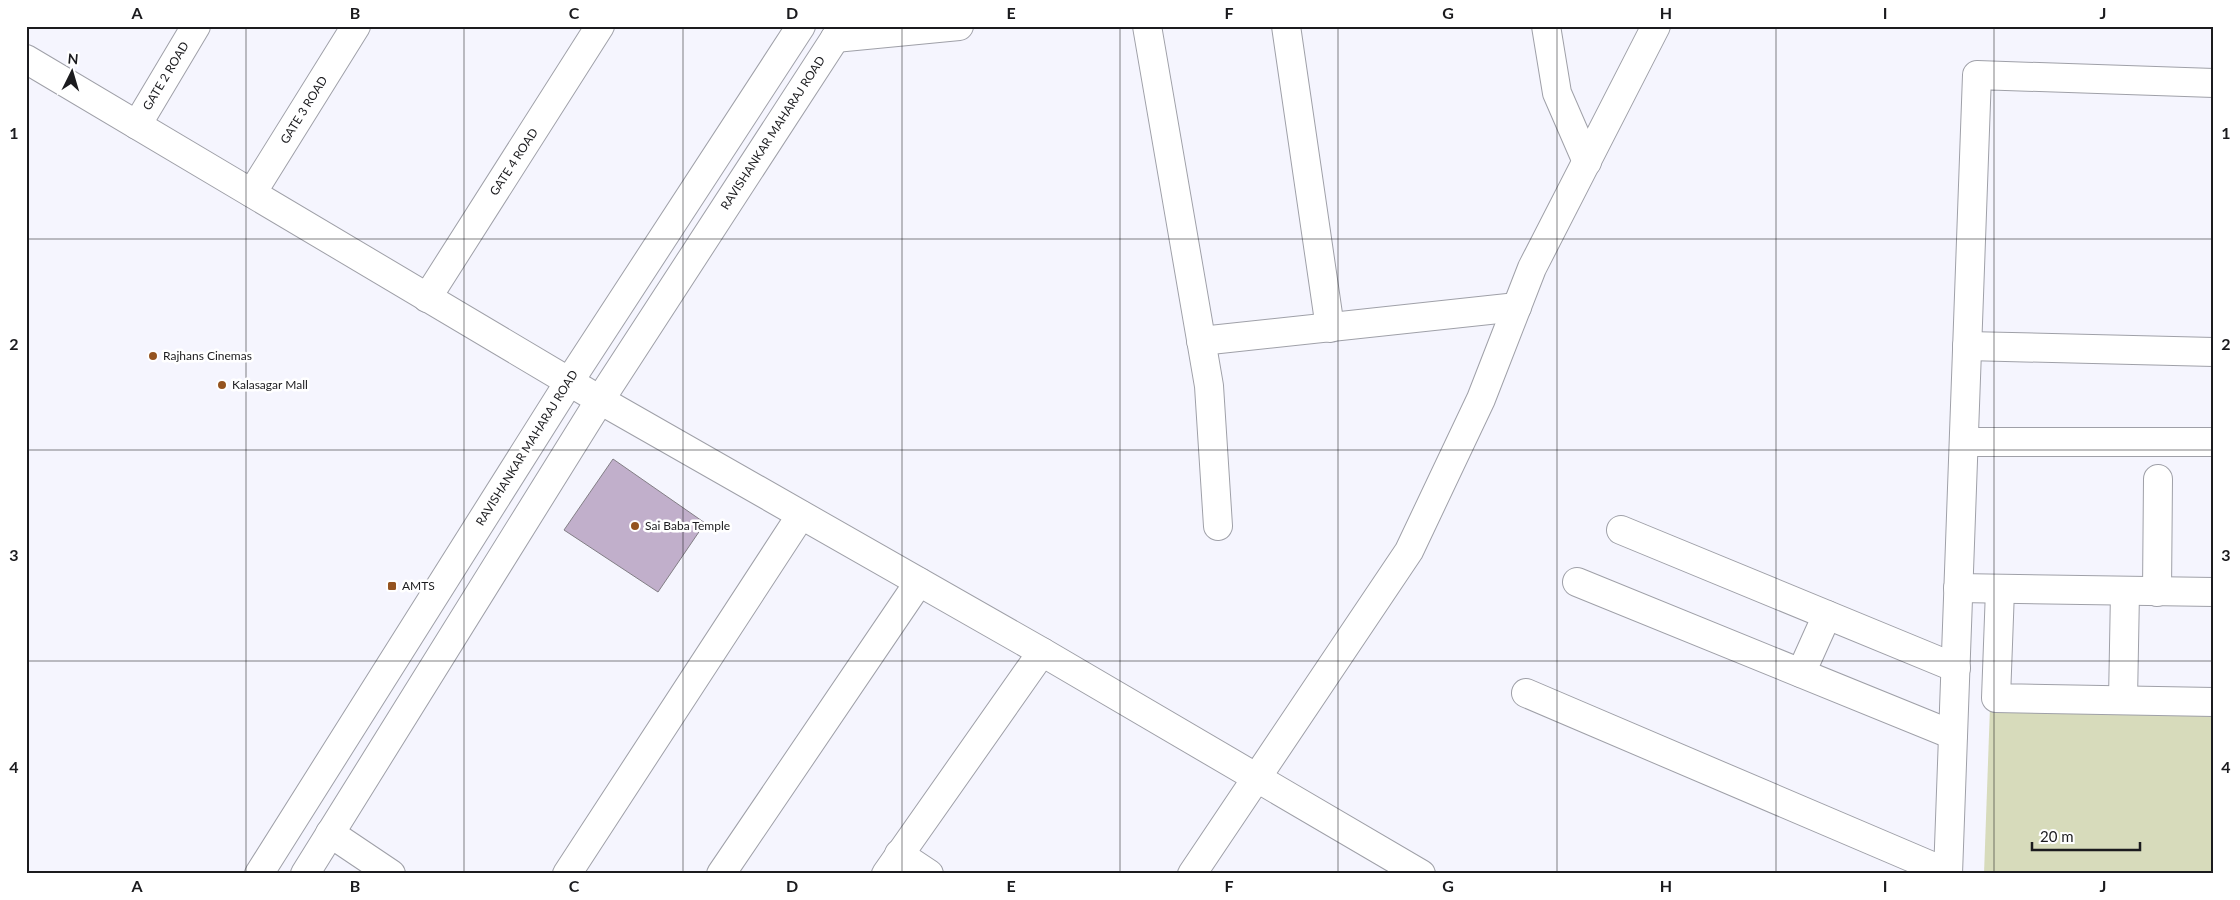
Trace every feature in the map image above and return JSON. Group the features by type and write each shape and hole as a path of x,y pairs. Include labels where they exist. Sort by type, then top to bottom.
{"street":[{"name":"GATE 2 ROAD","path":"137,126 196,26"},
{"name":"GATE 3 ROAD","path":"252,193 356,26"},
{"name":"GATE 4 ROAD","path":"427,298 600,26"},
{"name":"RAVISHANKAR MAHARAJ ROAD","path":"259,874 569,382 801,26"},
{"path":"839,32 960,26"},
{"path":"1147,26 1209,386 1218,526"},
{"path":"1286,26 1330,328"},
{"path":"1546,26 1556,93 1587,162"},
{"path":"1192,874 1409,551 1481,399 1532,268 1656,26"},
{"name":"RAVISHANKAR MAHARAJ ROAD","path":"305,874 600,400 839,32"},
{"path":"26,59 569,382 1042,652 1421,874"},
{"path":"1526,693 1948,874 1977,75 2214,83"},
{"path":"1201,342 1517,307"},
{"path":"1967,346 2214,352"},
{"path":"1964,442 2214,442"},
{"path":"2157,592 2158,479"},
{"path":"567,874 801,515"},
{"path":"1620,530 1956,668"},
{"path":"721,874 919,582"},
{"path":"1577,582 1953,735"},
{"path":"1958,588 2214,592"},
{"path":"2000,590 1996,698 2214,702"},
{"path":"2123,700 2125,592"},
{"path":"1801,673 1827,614"},
{"path":"929,874 893,864 1042,652"},
{"path":"330,833 392,874"}],"green space":[{"path":"1990,707 2214,714 2214,874 1984,874"}],"building":[{"name":"Sai Baba Temple","path":"613,459 705,523 658,592 564,530"}],"place":[{"name":"Rajhans Cinemas","path":"153,356"},
{"name":"Kalasagar Mall","path":"222,385"},
{"name":"Sai Baba Temple","path":"635,526"},
{"name":"AMTS","path":"392,586"}]}
